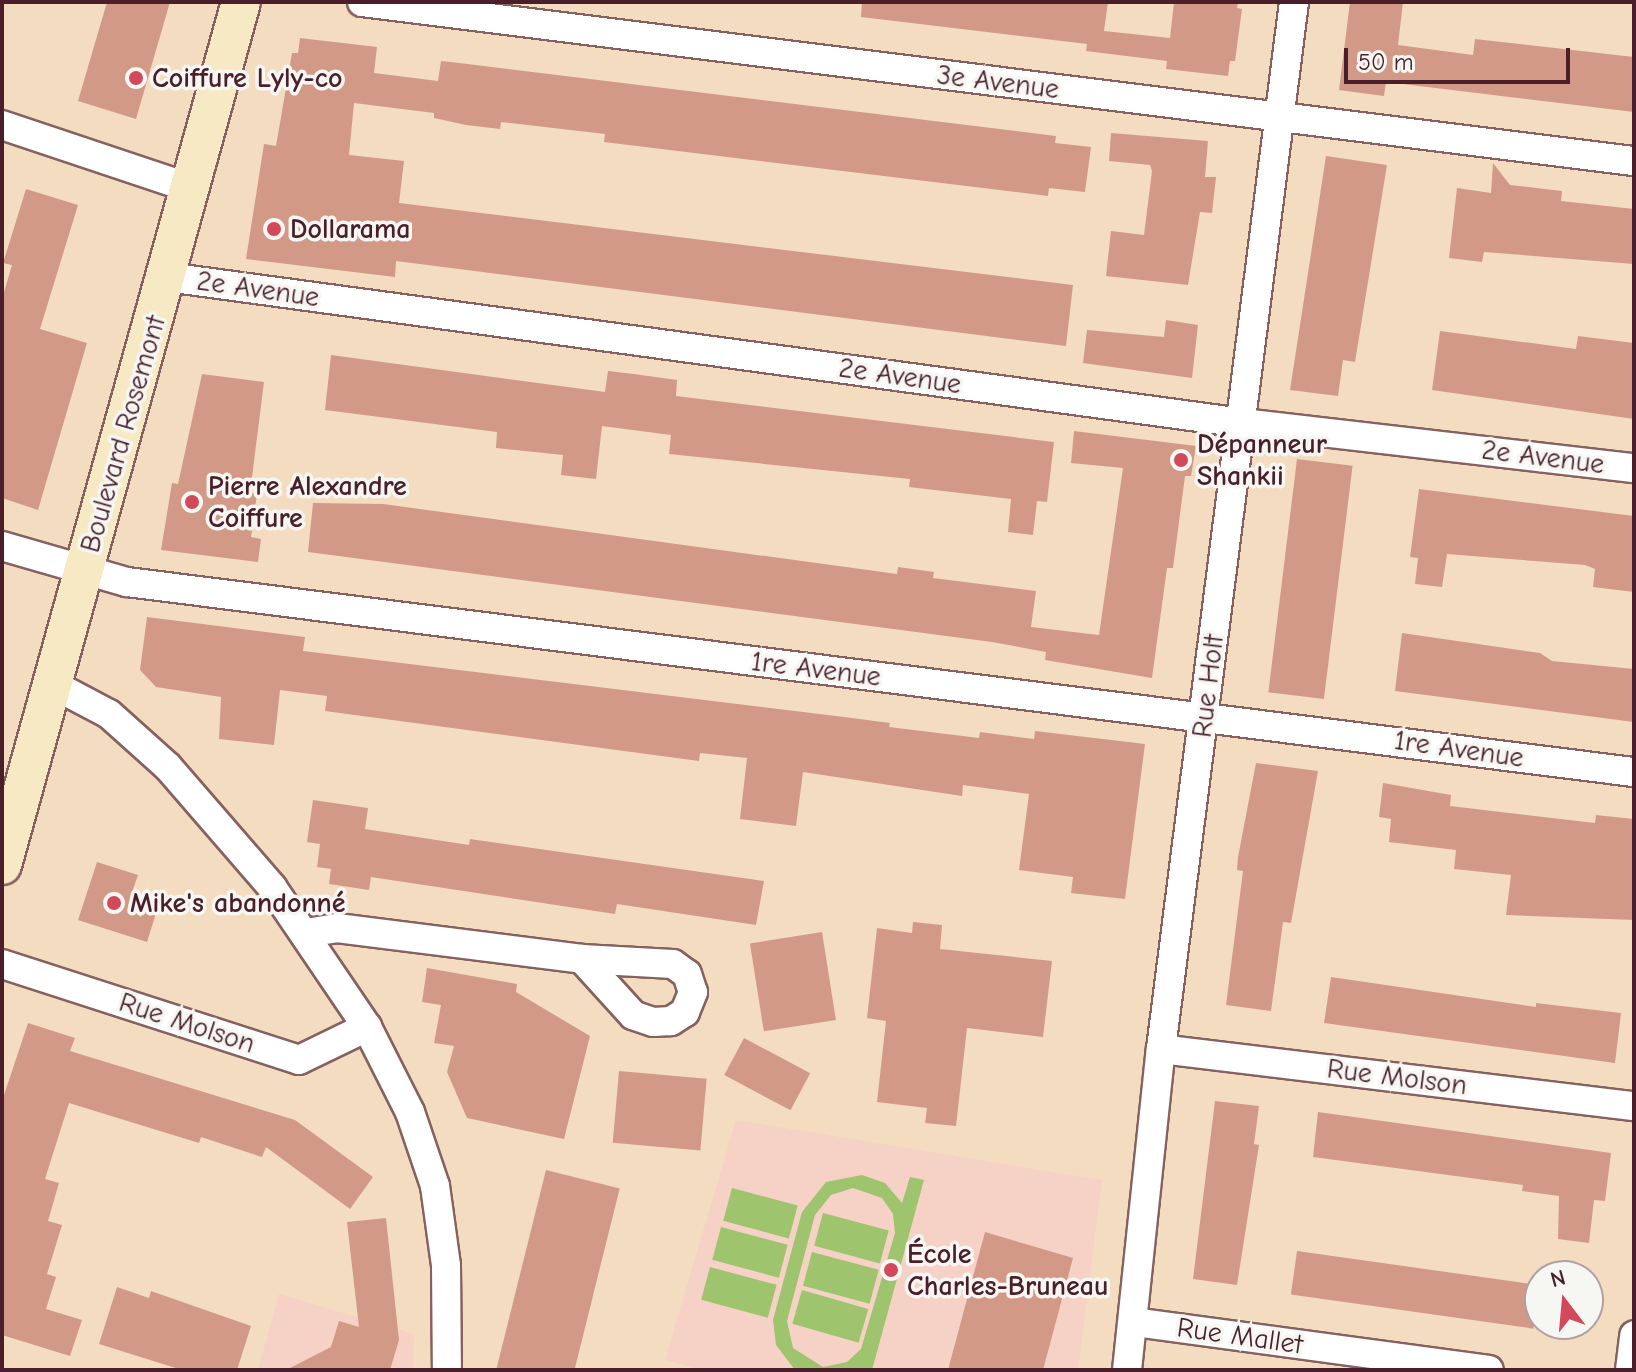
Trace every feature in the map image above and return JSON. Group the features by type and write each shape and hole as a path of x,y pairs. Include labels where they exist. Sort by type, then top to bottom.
{"main road":[{"name":"Boulevard Rosemont","path":"2,865 193,189 241,2"}],"street":[{"name":"3e Avenue","path":"362,2 1634,161"},
{"name":"Rue Holt","path":"1127,1370 1161,1049 1243,423 1294,2"},
{"path":"2,125 193,189"},
{"name":"2e Avenue","path":"167,277 1243,423 1634,468"},
{"name":"1re Avenue","path":"2,546 127,582 1634,772"},
{"path":"52,684 109,714 168,767 306,933 367,1027 410,1112 435,1186 446,1265 447,1370"},
{"path":"306,933 337,928 582,959"},
{"name":"Rue Molson","path":"2,964 299,1060 367,1027"},
{"name":"Rue Molson","path":"1161,1049 1634,1106"},
{"name":"Rue Mallet","path":"1134,1322 1489,1370"},
{"path":"1630,1370 1634,1335"}],"shaded area":[{"name":"École Charles-Bruneau","path":"736,1120 1102,1180 1078,1370 702,1370 665,1360"},
{"path":"279,1294 414,1334 413,1370 258,1370"}],"green space":[{"path":"862,1175 885,1183 902,1203 910,1177 924,1180 872,1370 795,1370 776,1345 773,1320 802,1212 826,1182","holes":["853,1188 882,1198 893,1214 895,1233 861,1349 847,1362 823,1367 793,1348 787,1321 815,1215 831,1195"]},
{"path":"732,1188 798,1206 789,1238 723,1221"},
{"path":"823,1213 889,1231 880,1263 814,1246"},
{"path":"721,1227 788,1245 779,1278 712,1260"},
{"path":"812,1252 879,1270 870,1304 803,1286"},
{"path":"710,1267 777,1285 768,1318 701,1300"},
{"path":"802,1290 868,1309 859,1343 792,1324"}],"building":[{"path":"107,2 170,2 136,119 78,101"},
{"path":"862,2 1108,2 1104,31 1170,38 1174,2 1238,2 1237,8 1242,9 1235,61 1230,61 1228,76 1166,69 1167,61 1086,51 1087,44 861,17"},
{"path":"1350,2 1403,2 1398,45 1473,55 1475,39 1634,57 1634,112 1386,82 1384,96 1339,90"},
{"path":"300,38 377,47 374,73 438,81 441,61 451,62 1056,136 1055,143 1091,147 1085,192 1049,188 1048,196 604,142 605,134 501,122 500,129 466,125 434,118 434,113 354,103 349,155 404,161 399,203 1073,285 1066,346 396,261 395,277 246,259 264,144 276,146 292,53 298,53"},
{"path":"1111,133 1208,141 1205,177 1216,177 1212,213 1200,212 1188,285 1106,276 1111,231 1144,235 1152,171 1150,165 1109,161"},
{"path":"1326,156 1387,165 1355,362 1343,360 1338,396 1290,390"},
{"path":"1493,163 1510,185 1562,191 1561,201 1634,209 1634,264 1484,252 1482,262 1449,258 1457,188 1491,193"},
{"path":"26,189 78,205 40,329 87,343 38,510 2,498 2,299 12,265 3,263"},
{"path":"1166,320 1198,325 1192,378 1083,363 1087,330 1164,337"},
{"path":"1440,331 1576,349 1578,336 1634,343 1634,419 1432,390"},
{"path":"331,355 605,392 608,371 634,374 677,380 676,396 1054,442 1047,502 1037,501 1033,535 1008,532 1011,499 909,487 910,479 669,454 671,435 602,426 596,479 561,475 563,455 496,448 497,432 325,410"},
{"path":"202,374 264,382 250,493 257,494 251,537 261,539 258,562 161,550 172,483 178,484"},
{"path":"1074,431 1196,446 1191,476 1185,476 1173,568 1167,568 1152,678 1045,660 1046,652 992,642 308,552 313,503 383,504 897,574 898,567 934,572 933,578 1036,591 1031,627 1099,635 1123,468 1071,463"},
{"path":"1297,459 1353,466 1324,699 1268,692"},
{"path":"1419,489 1634,516 1634,592 1593,587 1595,569 1585,565 1447,554 1442,587 1415,584 1418,558 1410,557"},
{"path":"147,617 305,637 303,651 844,717 890,723 889,727 979,738 980,732 1034,739 1035,731 1145,744 1125,899 1071,893 1073,877 1019,870 1029,794 963,785 962,796 803,772 796,826 740,819 747,758 700,753 699,761 325,711 327,696 280,690 274,745 219,739 221,697 156,687 140,670"},
{"path":"1402,633 1540,653 1552,661 1634,669 1634,722 1395,691"},
{"path":"1256,763 1318,771 1291,923 1283,922 1271,1011 1226,1005 1243,871 1237,870 1238,857"},
{"path":"1383,783 1451,795 1450,806 1595,823 1596,815 1634,819 1634,920 1506,915 1511,875 1454,869 1456,850 1389,842 1391,819 1379,817"},
{"path":"313,800 368,808 365,829 469,845 470,839 764,881 756,925 617,904 615,914 371,877 369,890 329,884 331,869 317,867 320,844 307,842"},
{"name":"Mike's abandonné","path":"97,862 138,875 130,898 158,907 147,942 78,920"},
{"path":"913,922 942,925 940,949 1052,961 1043,1037 967,1028 956,1126 925,1123 927,1108 877,1102 886,1021 867,1018 877,928 912,933"},
{"path":"822,932 836,1020 764,1031 750,943"},
{"path":"427,968 517,984 516,992 590,1036 564,1139 467,1118 447,1072 454,1046 434,1043 441,1005 422,1002"},
{"path":"1331,977 1536,1007 1536,1003 1621,1013 1615,1063 1324,1023"},
{"path":"28,1023 75,1038 70,1051 295,1120 373,1177 350,1209 266,1147 262,1157 201,1137 199,1143 69,1103 45,1179 59,1183 48,1221 62,1225 47,1274 56,1277 46,1309 82,1320 70,1356 2,1335 2,1101"},
{"path":"744,1038 810,1073 791,1110 724,1075"},
{"path":"619,1071 707,1079 700,1150 613,1143"},
{"path":"1215,1101 1259,1106 1254,1144 1259,1145 1237,1285 1193,1279"},
{"path":"1318,1112 1611,1153 1605,1201 1594,1200 1589,1243 1558,1239 1559,1196 1522,1191 1523,1185 1313,1157"},
{"path":"546,1170 620,1188 574,1370 496,1370"},
{"path":"386,1218 399,1340 390,1370 286,1370 331,1347 339,1321 359,1327 347,1222"},
{"name":"École Charles-Bruneau","path":"985,1232 1073,1258 1043,1370 948,1370"},
{"path":"1297,1251 1524,1283 1524,1327 1291,1295"},
{"path":"117,1287 149,1298 151,1291 251,1326 237,1370 182,1370 99,1344"}],"place":[{"name":"Coiffure Lyly-co","path":"136,78"},
{"name":"Dollarama","path":"274,229"},
{"name":"Dépanneur Shankii","path":"1181,460"},
{"name":"Pierre Alexandre Coiffure","path":"192,502"},
{"name":"Mike's abandonné","path":"114,903"},
{"name":"École Charles-Bruneau","path":"891,1270"}]}
